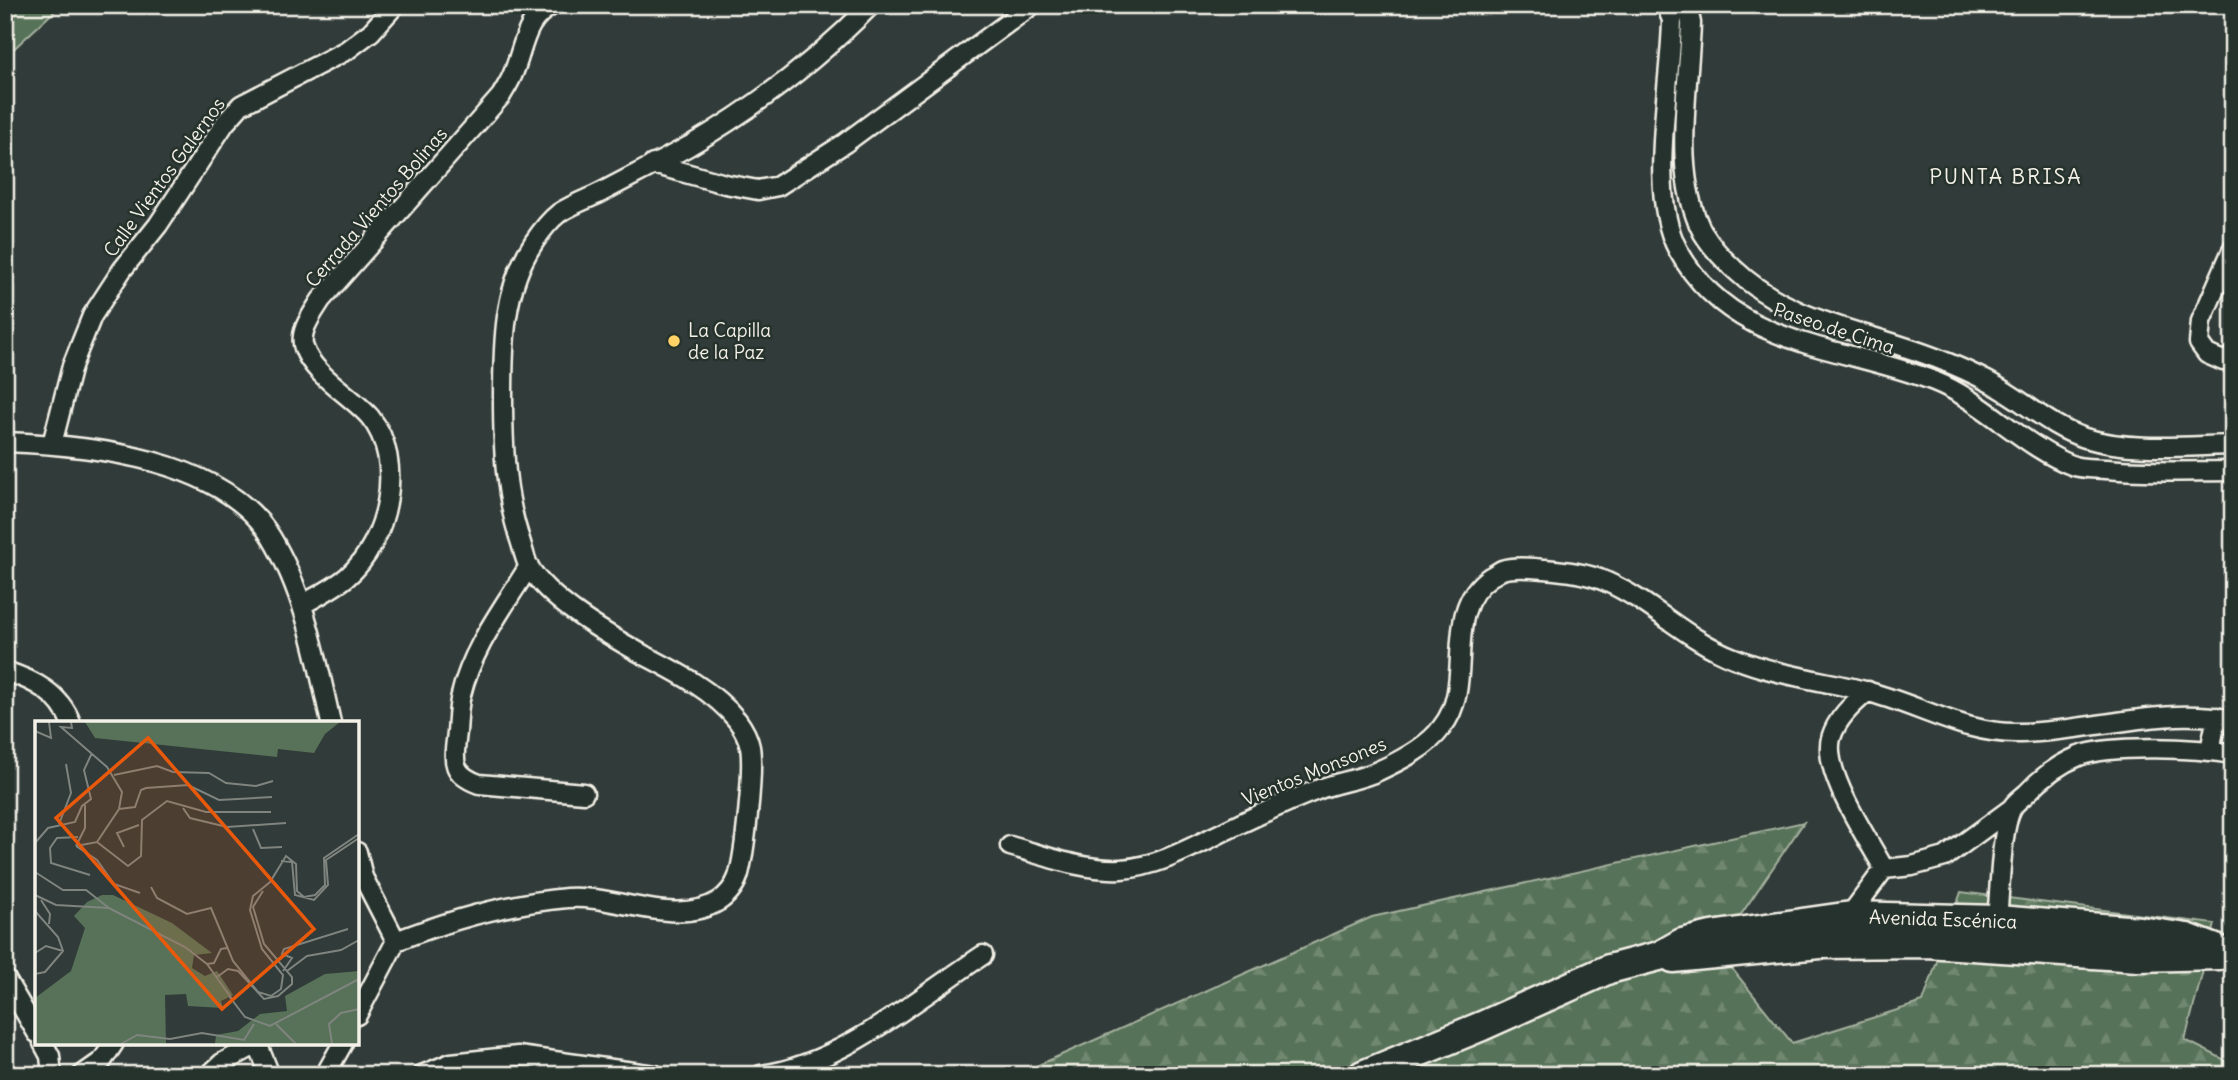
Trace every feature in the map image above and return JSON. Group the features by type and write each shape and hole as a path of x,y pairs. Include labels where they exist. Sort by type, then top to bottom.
{"main road":[{"name":"Avenida Escénica","path":"1363,1075 1609,970 1659,956 1682,943 1711,936 1851,916 1996,933 2152,933 2187,938 2231,955"},
{"name":"Avenida Escénica","path":"1659,956 1681,958 1820,944 1927,943 1996,933"}],"street":[{"name":"Calle Vientos Galernos","path":"52,444 72,366 92,316 122,271 158,225 225,123 242,105 347,50 371,32 395,5"},
{"name":"Cerrada Vientos Bolinas","path":"302,605 347,577 363,559 373,544 381,522 389,476 383,439 371,419 314,366 303,347 304,329 321,300 501,96 513,75 527,29 544,9 553,5"},
{"path":"359,1011 396,941 444,922 568,898 590,898 650,909 679,911 704,907 720,900 737,879 750,770 751,750 747,735 735,718 678,673 572,611 529,566 513,519 507,490 503,377 505,331 512,286 521,264 535,240 558,214 687,146 749,109 835,42 871,5"},
{"path":"653,164 758,190 778,186 845,143 1032,5"},
{"name":"Paseo de Cima","path":"1666,5 1672,20 1662,184 1667,221 1677,249 1695,277 1714,298 1741,318 1771,332 1935,382 2043,450 2076,466 2119,470 2233,471"},
{"path":"1687,5 1691,23 1684,148 1693,211 1705,235 1724,260 1745,279 1779,303 1833,326 1935,357 1992,383 2046,421 2085,438 2140,447 2233,445"},
{"path":"2233,248 2201,321 2199,343 2207,354 2223,360 2233,357"},
{"path":"5,442 81,446 151,462 182,472 230,495 253,514 271,536 302,605 312,635 331,721"},
{"path":"529,566 477,651 460,695 454,759 457,770 464,779 478,784 584,793"},
{"name":"Vientos Monsones","path":"1010,846 1084,867 1122,869 1161,860 1321,788 1376,772 1403,758 1442,728 1452,711 1460,678 1461,630 1470,598 1481,584 1501,570 1534,568 1576,572 1605,580 1632,595 1687,634 1735,659 1781,673 1868,691"},
{"path":"5,671 42,686 59,702 70,721"},
{"path":"1884,869 1844,798 1835,775 1830,740 1846,710 1868,691 1950,721 1987,731 2021,733 2182,714 2225,718 2210,750"},
{"path":"1820,944 1851,916 1884,869 1912,866 1945,857 2012,808 2056,767 2080,756 2108,751 2210,750 2233,754"},
{"path":"1996,933 2004,840 2012,808"},
{"path":"359,860 363,877 396,941"},
{"path":"761,1075 778,1073 848,1046 983,955"},
{"path":"5,978 35,1030"},
{"path":"44,1045 51,1056 52,1075"},
{"path":"82,1075 102,1060 113,1045"},
{"path":"209,1075 222,1063 255,1045"},
{"path":"257,1045 270,1075"},
{"path":"326,1075 342,1045"},
{"path":"422,1075 451,1063 518,1056 655,1075"}],"green space":[{"path":"5,5 61,5 5,57"},
{"path":"1804,822 1717,950 1792,1043 1923,1002 1961,892 2215,924 2185,1040 2233,1064 2233,1075 1016,1075 1372,917"}],"place":[{"name":"La Capilla de la Paz","path":"674,341"}],"district":[{"name":"PUNTA BRISA","path":"2006,176"}]}
